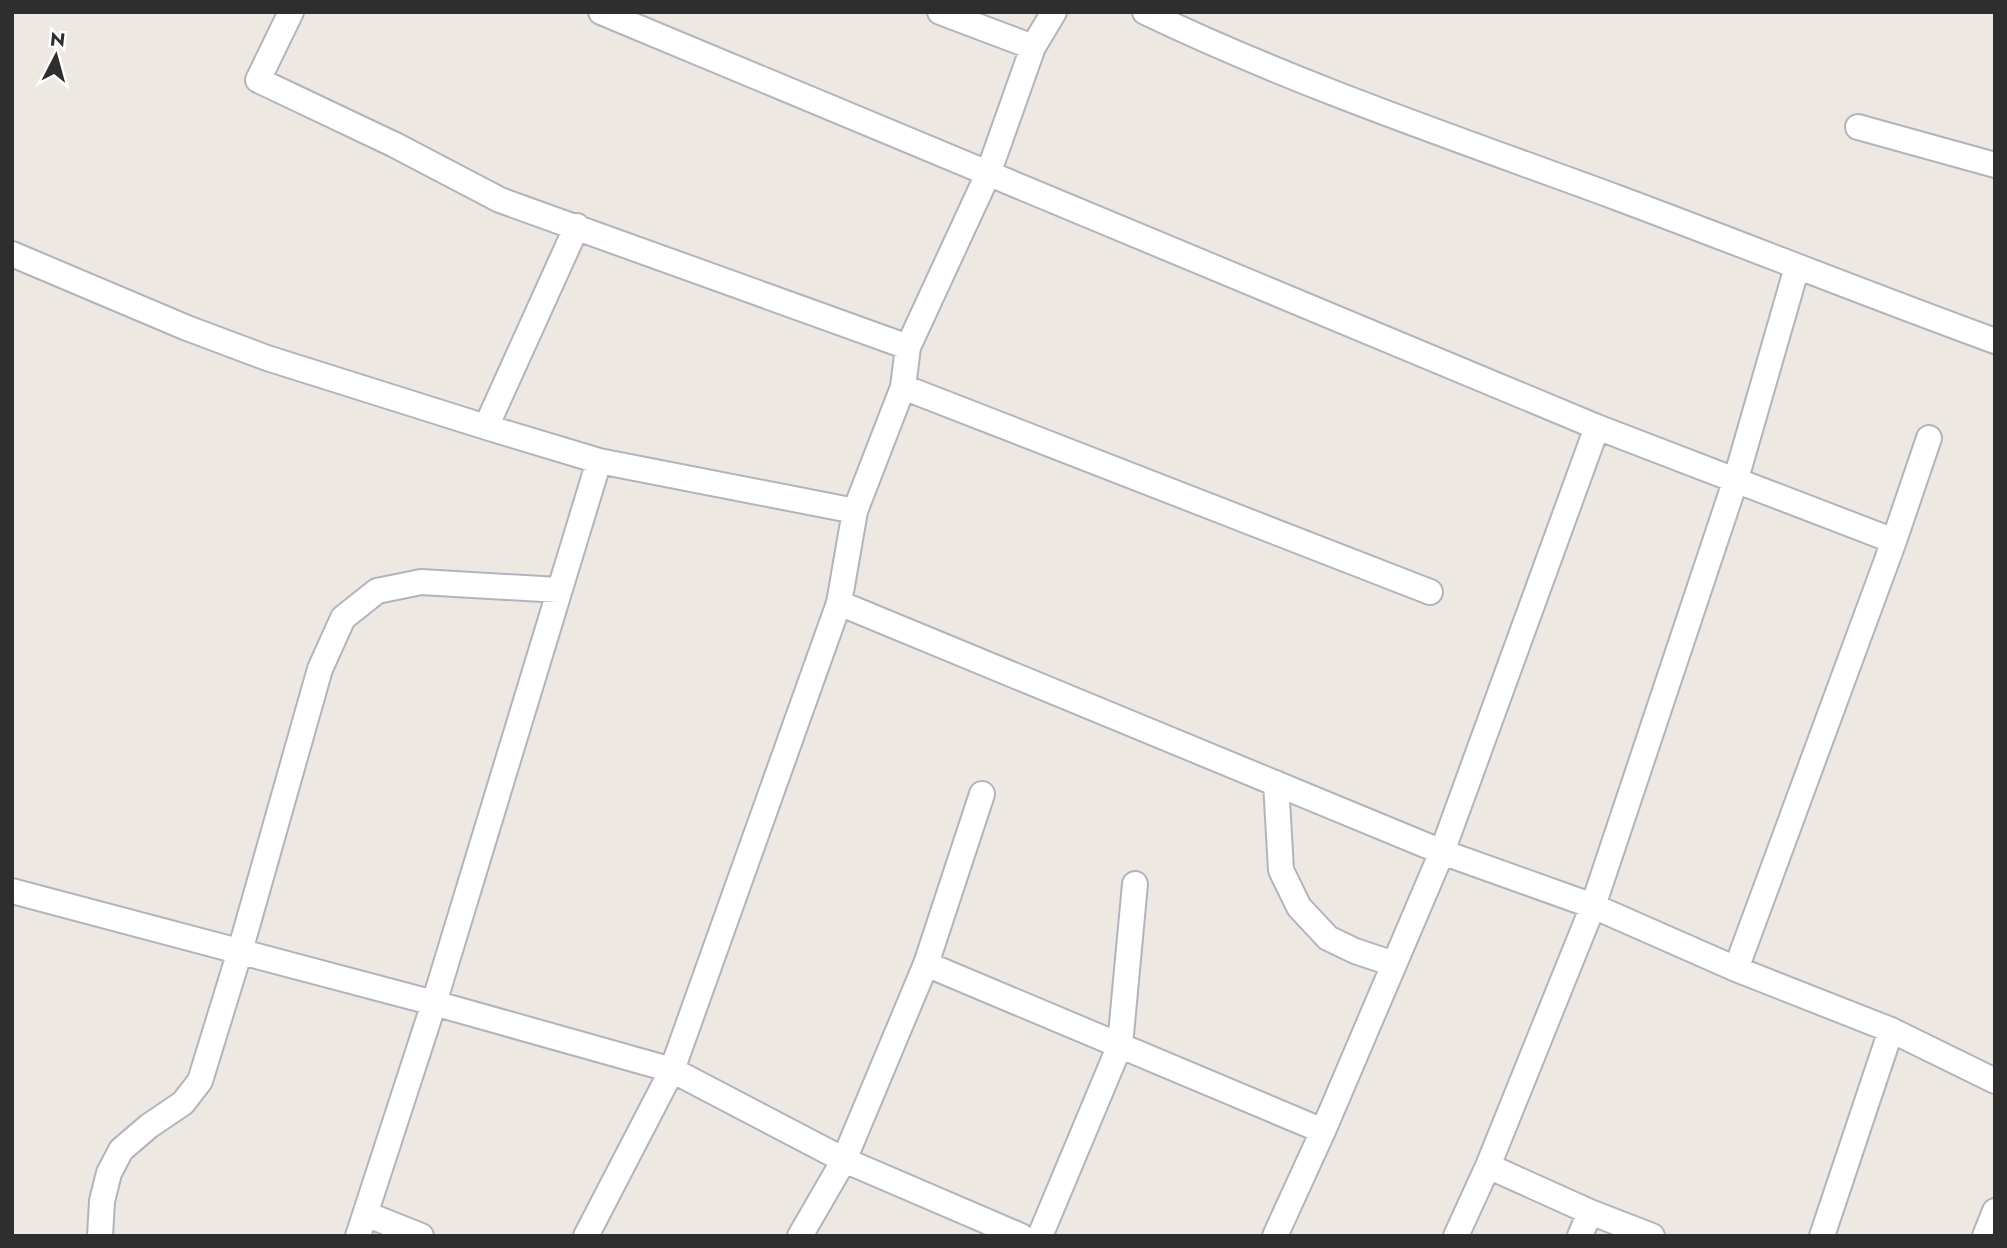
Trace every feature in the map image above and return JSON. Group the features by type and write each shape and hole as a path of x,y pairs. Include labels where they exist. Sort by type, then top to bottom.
{"street":[{"path":"291,12 258,80 395,145 500,200 908,347"},
{"path":"601,12 1597,427 1894,541"},
{"path":"940,12 1033,47"},
{"path":"586,1236 672,1070 839,603 855,511 904,387 908,347 988,174 1033,47 1054,12"},
{"path":"1145,12 1202,40 1494,154 1618,198 1995,341"},
{"path":"1858,127 1995,165"},
{"path":"486,427 577,226"},
{"path":"12,254 187,328 267,358 486,427 599,461 855,511"},
{"path":"1456,1236 1488,1166 1593,906 1735,482 1797,267"},
{"path":"904,387 1430,592"},
{"path":"1275,1236 1442,852 1597,427"},
{"path":"1736,969 1894,541 1928,438"},
{"path":"421,1236 362,1225 434,1003 599,461"},
{"path":"100,1236 102,1201 109,1173 121,1150 149,1126 183,1103 200,1081 320,670 343,618 377,591 421,582 559,590"},
{"path":"839,603 1442,852 1593,906 1736,969 1891,1030 1995,1081"},
{"path":"1276,783 1281,870 1299,907 1328,939 1394,964"},
{"path":"800,1236 844,1160 926,964 982,794"},
{"path":"1040,1236 1120,1045 1135,884"},
{"path":"12,891 434,1003 672,1070 844,1160 1021,1236"},
{"path":"926,964 1323,1130"},
{"path":"1822,1236 1891,1030"},
{"path":"1488,1166 1590,1212 1653,1236"},
{"path":"1985,1236 1995,1211"},
{"path":"1580,1236 1590,1212"}]}
